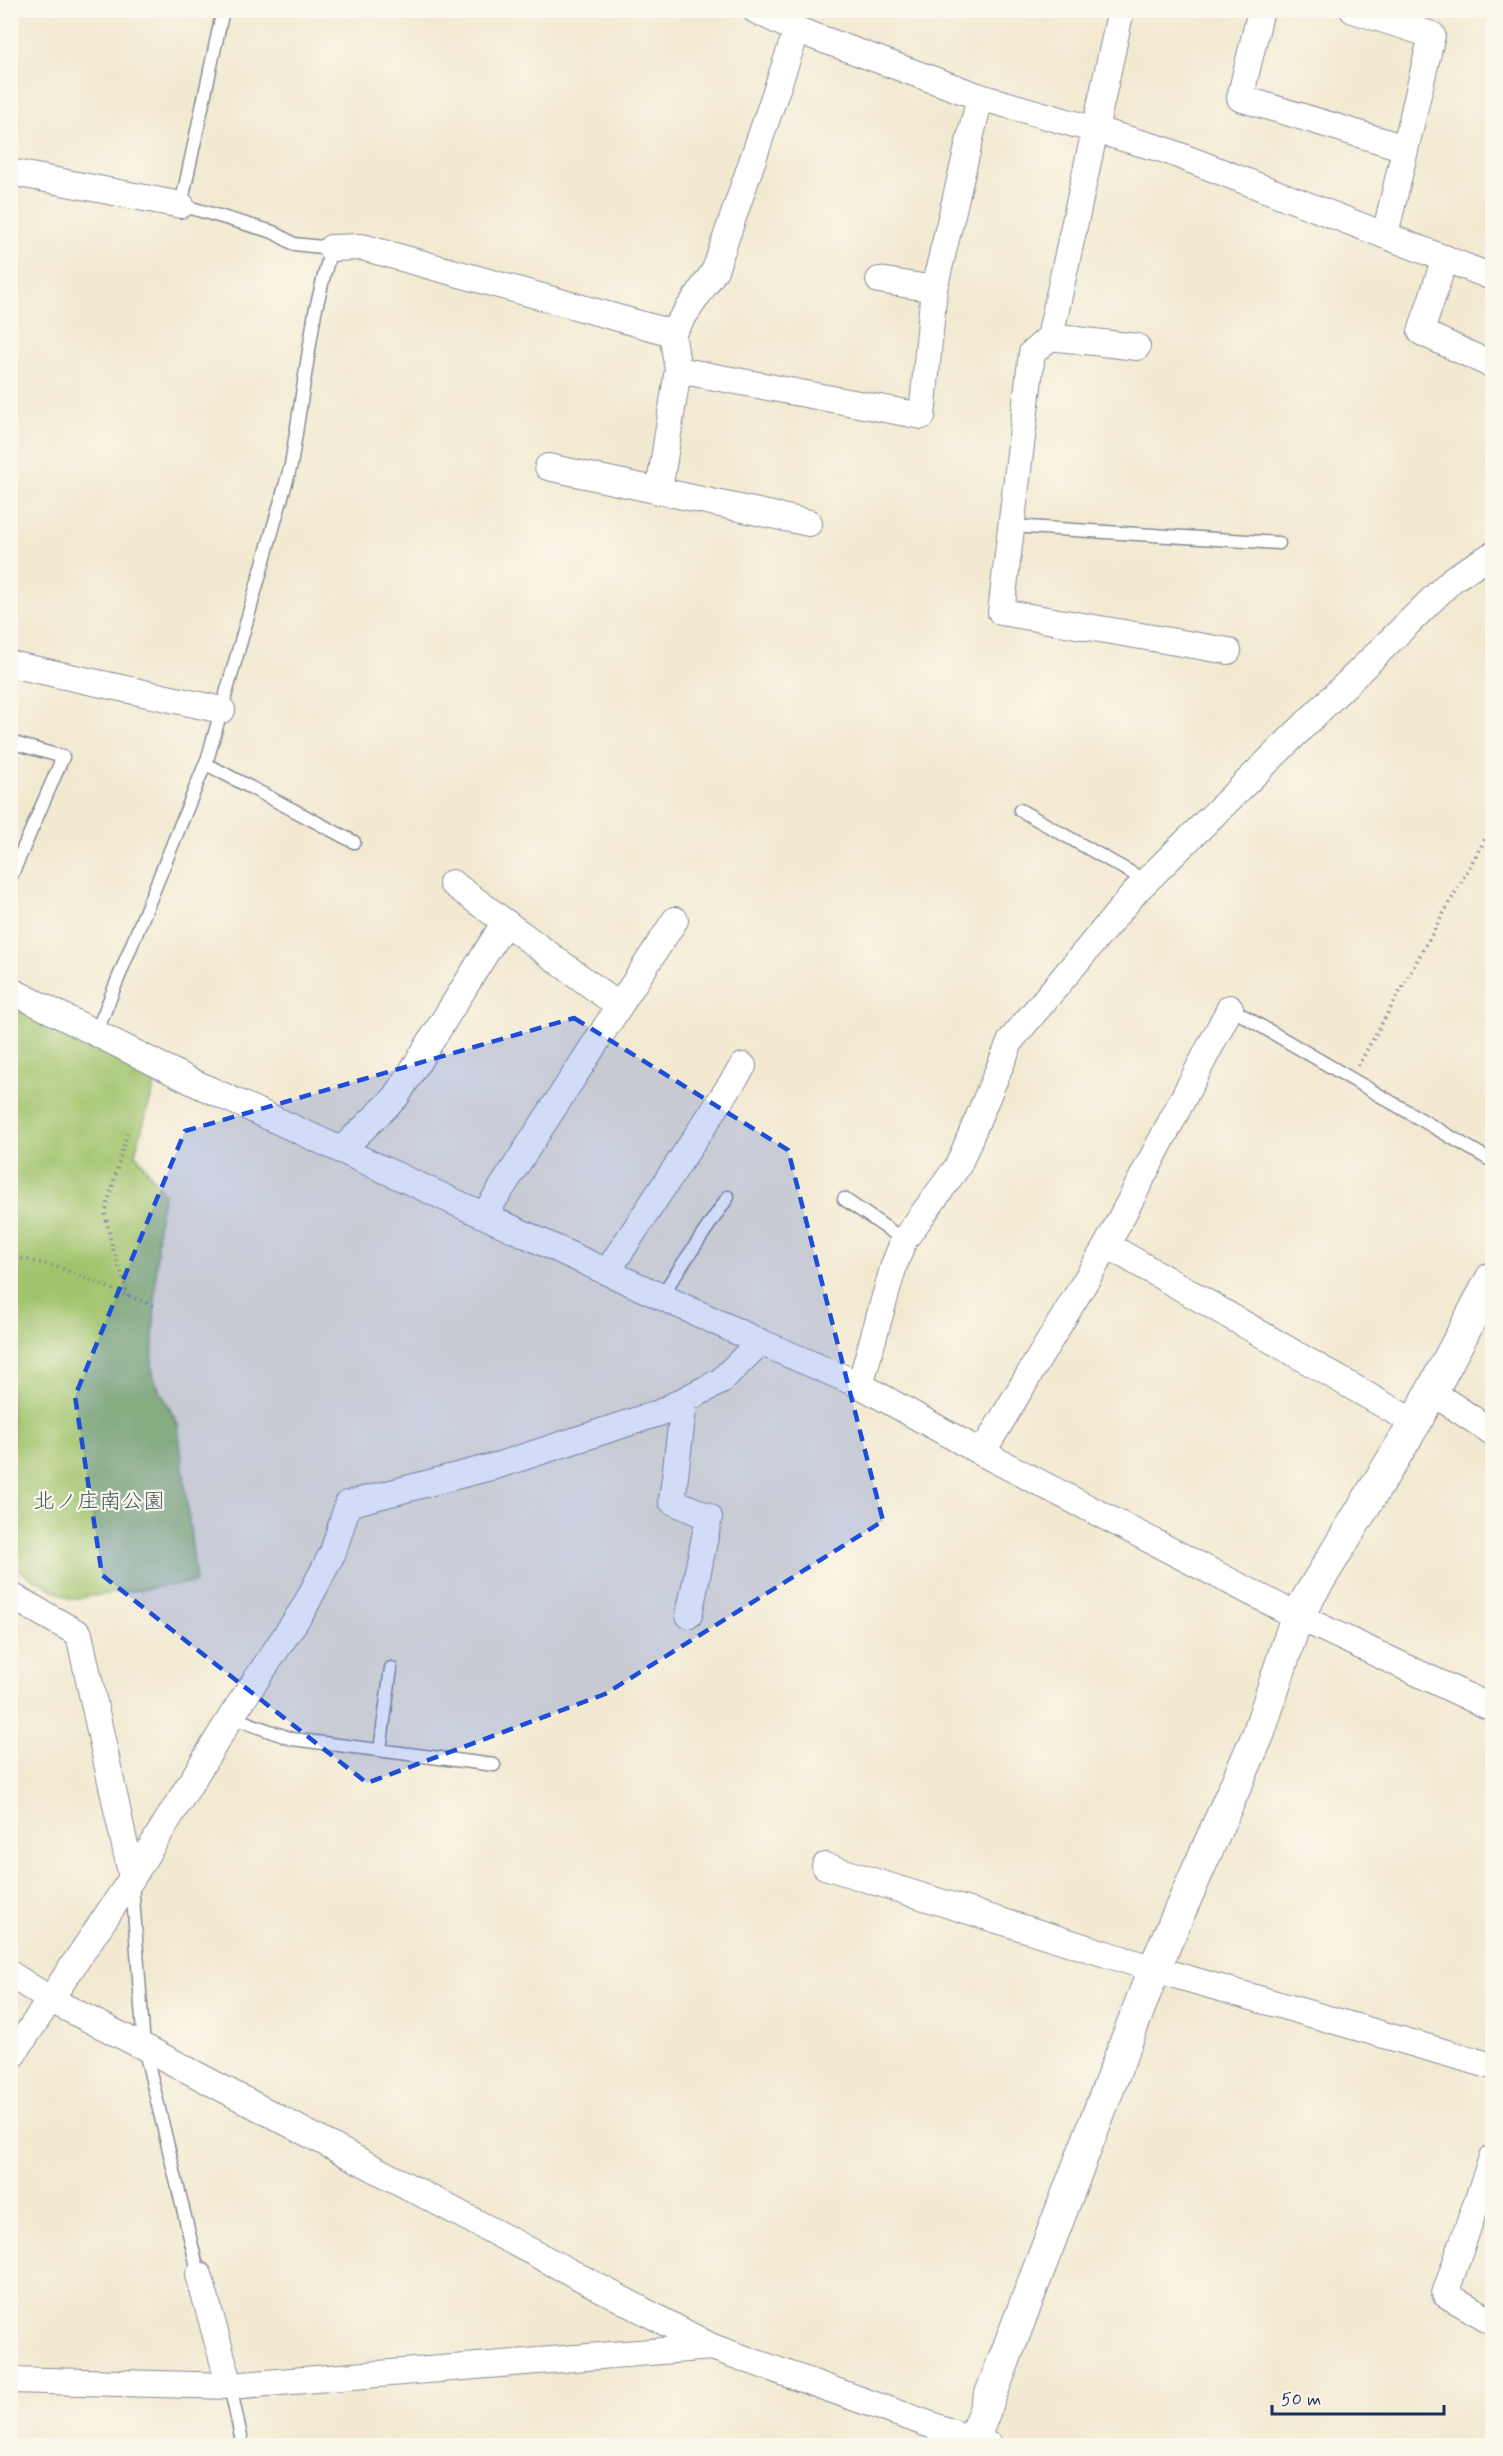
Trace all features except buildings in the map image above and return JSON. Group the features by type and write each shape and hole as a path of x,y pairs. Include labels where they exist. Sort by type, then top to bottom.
{"street":[{"path":"755,10 797,30 980,97 1165,150 1492,277"},
{"path":"1121,10 1050,337 1032,353 1001,612 1228,651"},
{"path":"1261,10 1239,98 1405,148"},
{"path":"1353,10 1432,35 1385,235"},
{"path":"659,491 678,370 672,333 714,270 797,30"},
{"path":"678,370 922,416 934,289 980,97"},
{"path":"10,172 181,205"},
{"path":"332,248 362,247 672,333"},
{"path":"1445,258 1421,332 1492,365"},
{"path":"879,280 934,289"},
{"path":"1050,337 1137,347"},
{"path":"548,467 809,523"},
{"path":"860,1385 894,1264 904,1240 958,1166 1011,1040 1146,881 1454,578 1492,555"},
{"path":"10,663 222,710"},
{"path":"452,883 619,1006"},
{"path":"484,1215 675,920"},
{"path":"341,1150 396,1097 505,922"},
{"path":"10,990 195,1083 760,1342 860,1385 982,1453 1297,1617 1492,1708"},
{"path":"982,1453 1107,1245 1230,1008"},
{"path":"607,1272 743,1066"},
{"path":"1107,1245 1415,1423"},
{"path":"10,1974 49,1999 711,2347 978,2444 1154,1969 1258,1735 1297,1617 1415,1423 1492,1278"},
{"path":"10,2059 132,1878 231,1717 304,1608 333,1552 348,1504 543,1452 659,1413 721,1381 760,1342"},
{"path":"1432,1392 1492,1432"},
{"path":"684,1402 672,1501 709,1517 689,1615"},
{"path":"10,1594 79,1635 132,1878"},
{"path":"825,1866 1154,1969 1492,2066"},
{"path":"1492,2158 1445,2294 1492,2321"},
{"path":"199,2275 230,2386"},
{"path":"10,2380 230,2386 711,2347"}],"lane":[{"path":"96,1033 206,764 291,465 315,312 332,248 294,244 273,232 181,205 223,10"},
{"path":"1011,526 1279,543"},
{"path":"10,742 63,757 10,879"},
{"path":"206,764 354,842"},
{"path":"1020,810 1146,881"},
{"path":"1230,1008 1492,1161"},
{"path":"661,1296 728,1197"},
{"path":"844,1199 904,1240"},
{"path":"380,1750 391,1668"},
{"path":"231,1717 292,1739 494,1765"},
{"path":"132,1878 144,2047 199,2275"},
{"path":"230,2386 243,2445"}],"path":[{"path":"1351,1077 1492,827"},
{"path":"127,1133 105,1213 112,1246 129,1297"},
{"path":"10,1256 55,1266 154,1306"}],"highlighted area":[{"path":"574,1018 788,1150 883,1521 605,1694 367,1783 102,1575 75,1396 185,1131"}],"green space":[{"name":"北ノ庄南公園","path":"11,1003 158,1074 135,1153 164,1194 158,1223 152,1368 154,1379 178,1425 196,1582 70,1599 11,1566"}]}
